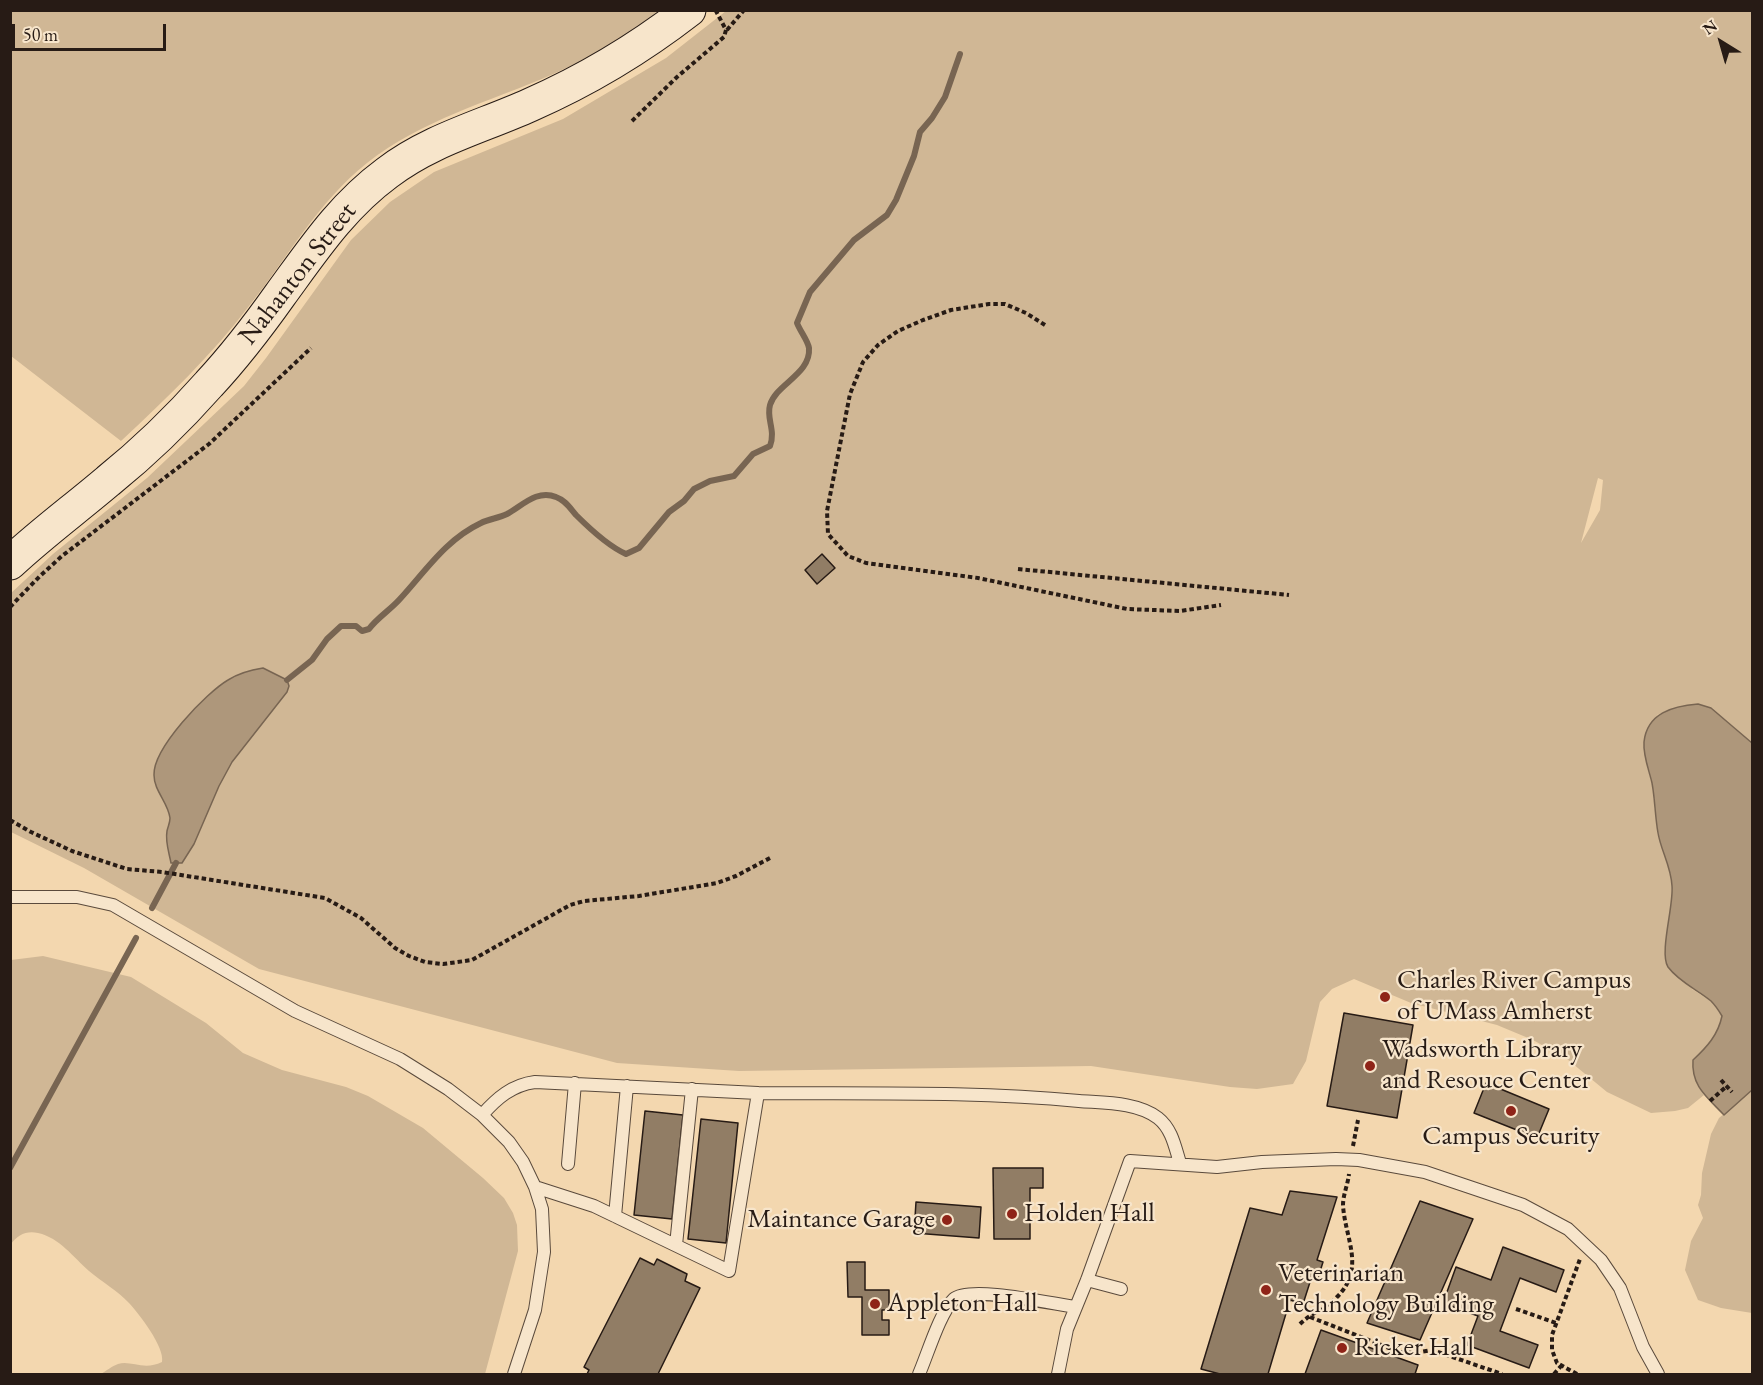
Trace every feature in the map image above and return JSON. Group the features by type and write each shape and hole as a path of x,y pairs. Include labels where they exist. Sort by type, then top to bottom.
{"main road":[{"name":"Nahanton Street","path":"10,563 146,448 196,399 242,346 335,220 375,182 397,165 433,144 527,106 597,72 648,40 689,10"}],"lane":[{"path":"10,897 77,897 112,905 295,1011 400,1059 448,1089 482,1115 517,1153 535,1187 542,1209 544,1252 534,1310 514,1374"},
{"path":"482,1115 502,1095 518,1085 534,1082 758,1093 1022,1096 1130,1106 1157,1117 1167,1127 1180,1163"},
{"path":"568,1164 575,1083"},
{"path":"615,1216 627,1086"},
{"path":"676,1245 692,1089"},
{"path":"535,1187 594,1206 729,1272 758,1093"},
{"path":"1058,1374 1067,1329 1130,1161 1217,1167 1262,1162 1351,1160 1425,1172 1523,1205 1568,1229 1601,1260 1620,1288 1643,1347 1658,1374"},
{"path":"1087,1280 1120,1290"},
{"path":"919,1374 947,1308 956,1297 991,1294 1076,1307"}],"path":[{"path":"715,10 726,30"},
{"path":"632,122 677,77 724,37 726,30 744,10"},
{"path":"1045,325 1005,304 951,310 898,331 886,338 870,353 860,369 850,394 827,511 828,534 848,556 866,563 978,578 1127,609 1180,612 1221,604"},
{"path":"10,607 62,556 209,444 311,348"},
{"path":"1018,568 1289,595"},
{"path":"10,820 72,851 127,869 162,872 325,898 361,918 395,948 409,956 425,962 443,964 472,960 577,903 717,883 770,858"},
{"path":"1721,1080 1732,1092"},
{"path":"1710,1101 1727,1086"},
{"path":"1300,1324 1337,1298 1347,1284 1352,1267 1353,1251 1343,1202 1348,1185 1358,1120"},
{"path":"1577,1374 1557,1363 1551,1342 1577,1261 1589,1248"},
{"path":"1516,1309 1556,1323"},
{"path":"1309,1317 1399,1352 1415,1353 1432,1350 1502,1374"},
{"path":"1554,1374 1561,1366"}],"shaded area":[{"path":"10,11 660,11 594,54 551,75 433,123 388,148 367,163 349,178 318,212 263,287 204,359 121,441 11,356"},
{"path":"726,11 1752,11 1752,743 1710,709 1699,706 1673,708 1657,715 1647,766 1652,784 1658,836 1671,871 1673,903 1669,924 1692,989 1712,1002 1722,1016 1711,1040 1693,1060 1698,1086 1704,1095 1688,1108 1651,1113 1607,1092 1567,1059 1533,1040 1497,1025 1411,1003 1354,979 1332,989 1320,1002 1306,1061 1293,1084 1257,1089 1091,1066 739,1071 617,1063 259,969 84,868 11,832 10,594 53,554 147,478 244,386 351,240 390,202 434,172 563,119 666,58","holes":["1598,478 1603,480 1600,510 1581,543"]},
{"path":"263,668 287,680 289,686 287,692 232,762 194,844 182,863 171,863 166,839 170,818 156,786 154,775 162,751 182,722 218,687 240,674"},
{"path":"1698,704 1711,708 1752,743 1752,1090 1724,1115 1701,1091 1693,1069 1693,1060 1711,1040 1722,1016 1711,1001 1672,972 1666,960 1672,886 1658,833 1653,789 1644,747 1646,732 1656,718 1671,709"},
{"path":"43,956 131,977 206,1023 243,1053 282,1070 346,1087 368,1096 423,1128 483,1178 504,1198 513,1213 517,1225 518,1251 485,1374 101,1374 123,1363 149,1366 162,1362 160,1348 145,1323 125,1299 53,1239 30,1232 19,1236 11,1244 11,960"},
{"path":"1752,1090 1752,1313 1721,1308 1698,1300 1685,1270 1691,1241 1703,1218 1698,1205 1702,1173 1711,1134 1719,1118"}],"building":[{"path":"822,554 835,568 817,584 805,570"},
{"name":"Wadsworth Library and Resouce Center","path":"1344,1013 1413,1025 1397,1118 1327,1106"},
{"name":"Campus Security","path":"1486,1083 1549,1109 1537,1138 1474,1113"},
{"path":"645,1111 683,1115 672,1219 634,1215"},
{"path":"701,1119 738,1123 726,1243 688,1239"},
{"name":"Holden Hall","path":"993,1168 1043,1168 1043,1188 1030,1188 1030,1239 994,1239"},
{"name":"Veterinarian Technology Building","path":"1290,1191 1337,1197 1317,1260 1323,1262 1317,1281 1311,1279 1303,1304 1290,1300 1268,1374 1220,1374 1201,1369 1250,1208 1282,1215"},
{"path":"1420,1201 1473,1219 1420,1340 1367,1323"},
{"name":"Maintance Garage","path":"916,1202 981,1207 979,1238 914,1233"},
{"path":"1503,1247 1564,1270 1556,1292 1520,1278 1500,1331 1538,1345 1529,1368 1467,1345 1478,1316 1443,1303 1456,1267 1491,1280"},
{"path":"640,1258 654,1265 657,1259 687,1274 685,1281 700,1288 658,1374 587,1374 589,1370 584,1367"},
{"name":"Appleton Hall","path":"847,1262 865,1262 865,1290 889,1290 889,1310 882,1310 882,1320 889,1320 889,1335 862,1335 862,1297 848,1297"},
{"name":"Ricker Hall","path":"1321,1330 1418,1365 1415,1374 1305,1374"}],"waterway":[{"path":"287,680 312,660 327,639 341,626 356,626 362,631 369,629 399,600 446,547 481,523 507,514 536,497 549,495 562,500 600,537 626,554 639,548 669,512 684,501 694,489 710,481 734,476 753,454 770,446 772,440 770,405 779,391 805,365 808,357 809,348 797,323 810,292 854,240 887,215 896,200 914,156 920,132 945,97 960,54"},
{"path":"152,908 176,863"},
{"path":"10,1168 136,938"}],"place":[{"name":"Charles River Campus of UMass Amherst","path":"1385,997"},
{"name":"Wadsworth Library and Resouce Center","path":"1370,1066"},
{"name":"Campus Security","path":"1511,1111"},
{"name":"Holden Hall","path":"1012,1214"},
{"name":"Maintance Garage","path":"947,1220"},
{"name":"Veterinarian Technology Building","path":"1266,1290"},
{"name":"Appleton Hall","path":"875,1304"},
{"name":"Ricker Hall","path":"1342,1348"}]}
